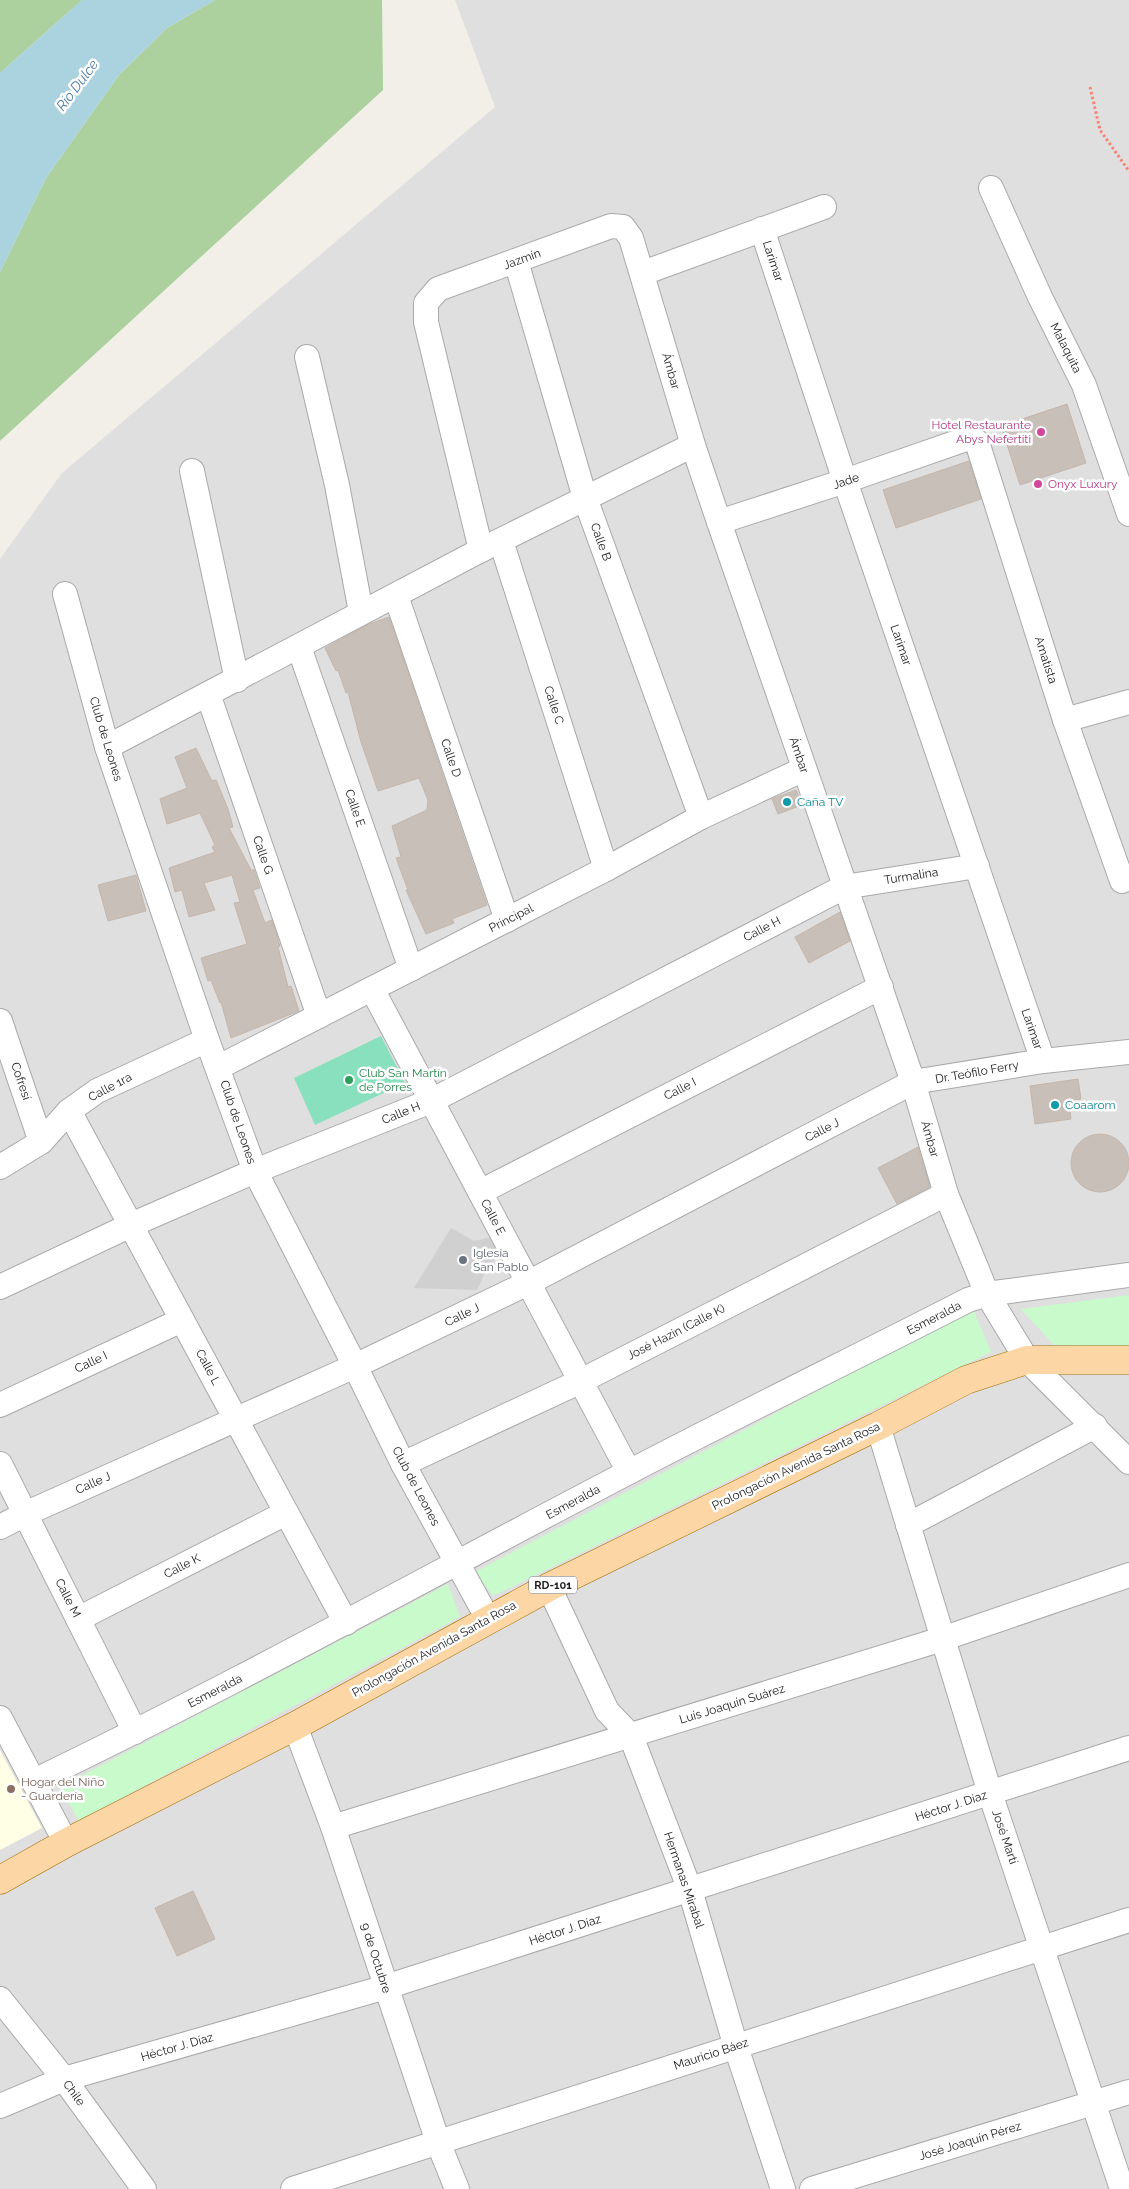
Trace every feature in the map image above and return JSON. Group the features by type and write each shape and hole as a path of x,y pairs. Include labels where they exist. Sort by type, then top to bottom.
{"main road":[{"name":"Prolongación Avenida Santa Rosa","path":"0,1880 66,1843 295,1726 549,1587 878,1426 966,1380 1027,1360 1129,1360"}],"street":[{"name":"Malaquita","path":"991,188 1040,297 1084,385 1129,514"},
{"path":"643,273 824,207"},
{"name":"Jazmín","path":"426,303 438,289 612,226 623,227"},
{"name":"Ámbar","path":"623,227 631,238 643,273 693,445 719,522 844,887 914,1082 946,1194 987,1294 1027,1360 1129,1462"},
{"name":"Larimar","path":"762,229 844,482 1043,1061"},
{"name":"Calle B","path":"516,262 585,498 701,817"},
{"name":"Calle C","path":"426,303 426,322 491,546 606,869"},
{"path":"308,357 337,485 361,612"},
{"name":"Jade","path":"719,522 973,438"},
{"name":"Amatista","path":"973,438 976,442 1065,720 1122,881"},
{"path":"107,747 300,647 361,612 693,445"},
{"path":"192,471 237,680"},
{"name":"Club de Leones","path":"65,594 107,747 207,1040 219,1067 255,1171 403,1464 488,1619"},
{"name":"Calle D","path":"396,596 507,920"},
{"name":"Calle E","path":"300,647 411,969"},
{"name":"Calle G","path":"208,694 319,1016"},
{"path":"1065,720 1129,702"},
{"name":"Principal","path":"219,1067 606,869 701,817 804,768"},
{"name":"Turmalina","path":"844,887 977,866"},
{"name":"Calle H","path":"0,1287 131,1224 255,1171 431,1101 844,887"},
{"name":"Calle I","path":"480,1192 881,986"},
{"name":"Calle E","path":"372,989 629,1472"},
{"name":"Cofresí","path":"0,1021 41,1142"},
{"name":"Calle 1ra","path":"0,1167 41,1142 69,1111 97,1091 207,1040"},
{"name":"Dr. Teófilo Ferry","path":"914,1082 1043,1061 1129,1052"},
{"name":"Calle J","path":"0,1527 25,1514 355,1366 528,1283 914,1082"},
{"name":"Calle L","path":"69,1111 346,1623"},
{"name":"José Hazin (Calle K)","path":"403,1464 581,1381 946,1194"},
{"name":"Esmeralda","path":"34,1781 135,1732 346,1623 629,1472 968,1300 987,1294 1129,1275"},
{"name":"Calle I","path":"0,1405 182,1320"},
{"name":"José Martí","path":"878,1426 990,1793 1122,2189"},
{"path":"908,1526 1095,1426"},
{"name":"Calle M","path":"0,1464 135,1732"},
{"name":"Calle K","path":"78,1619 286,1513"},
{"name":"Luís Joaquín Suárez","path":"333,1828 942,1639 1129,1576"},
{"name":"Hermanas Mirabal","path":"549,1587 607,1712 631,1736 690,1890 736,2046 783,2189"},
{"path":"0,1718 66,1843"},
{"name":"9 de Octubre","path":"295,1726 333,1828 438,2142 457,2189"},
{"name":"Héctor J. Díaz","path":"0,2106 64,2079 386,1987 1129,1748"},
{"name":"Mauricio Báez","path":"294,2189 1129,1920"},
{"name":"Chile","path":"0,2000 64,2079 144,2189"},
{"name":"José Joaquín Pérez","path":"812,2189 1129,2092"}],"path":[{"path":"1090,87 1100,130 1129,171"}],"shaded area":[{"path":"455,0 1129,0 1129,2189 0,2189 0,559 62,473 495,107"},
{"name":"Iglesia San Pablo","path":"451,1228 474,1241 491,1237 500,1254 488,1266 477,1290 414,1288"},
{"name":"Hogar del Niño - Guardería","path":"0,1750 42,1828 0,1850"}],"green space":[{"path":"0,0 82,0 0,73"},
{"path":"215,0 382,0 383,90 0,441 0,272 46,178 119,75 167,28"},
{"name":"Club San Martín de Porres","path":"381,1036 405,1083 315,1125 294,1078"},
{"path":"1129,1295 1129,1347 1054,1345 1021,1309"},
{"path":"973,1309 991,1352 493,1596 475,1572"},
{"path":"448,1584 460,1617 79,1821 60,1787"}],"water":[{"name":"Río Dulce","path":"82,0 215,0 167,28 119,75 46,178 0,272 0,73"}],"building":[{"path":"1067,404 1086,463 1020,485 1001,426"},
{"path":"969,461 981,499 896,528 883,490"},
{"path":"389,617 487,905 452,919 454,923 426,934 406,890 408,890 396,858 401,857 392,826 427,810 428,800 419,778 378,791 361,742 348,692 346,693 338,670 336,671 325,648 369,624"},
{"path":"196,748 212,781 216,780 228,809 233,827 229,828 251,870 254,870 260,888 253,890 265,923 272,920 280,946 278,947 288,987 291,986 299,1011 231,1038 221,1002 211,980 208,981 201,958 247,944 234,903 240,902 232,875 204,883 215,910 189,917 182,890 175,892 169,868 215,852 212,847 215,845 200,813 167,824 160,799 187,788 175,757"},
{"name":"Caña TV","path":"796,790 802,805 778,814 772,799"},
{"path":"136,875 146,911 108,921 98,885"},
{"path":"840,912 850,941 809,963 795,937"},
{"name":"Coaarom","path":"1078,1079 1081,1099 1069,1101 1071,1119 1035,1124 1030,1086"},
{"path":"1100,1134 1111,1136 1124,1147 1129,1163 1127,1174 1116,1187 1100,1192 1089,1190 1076,1179 1071,1163 1073,1152 1084,1139"},
{"path":"918,1147 930,1187 897,1204 878,1168"},
{"path":"193,1891 215,1939 177,1956 155,1908"}],"place":[{"name":"Hotel Restaurante Abys Nefertiti","path":"1041,432"},
{"name":"Onyx Luxury","path":"1038,484"},
{"name":"Caña TV","path":"787,802"},
{"name":"Club San Martín de Porres","path":"349,1080"},
{"name":"Coaarom","path":"1055,1105"},
{"name":"Iglesia San Pablo","path":"463,1260"},
{"name":"Hogar del Niño - Guardería","path":"11,1789"}]}
